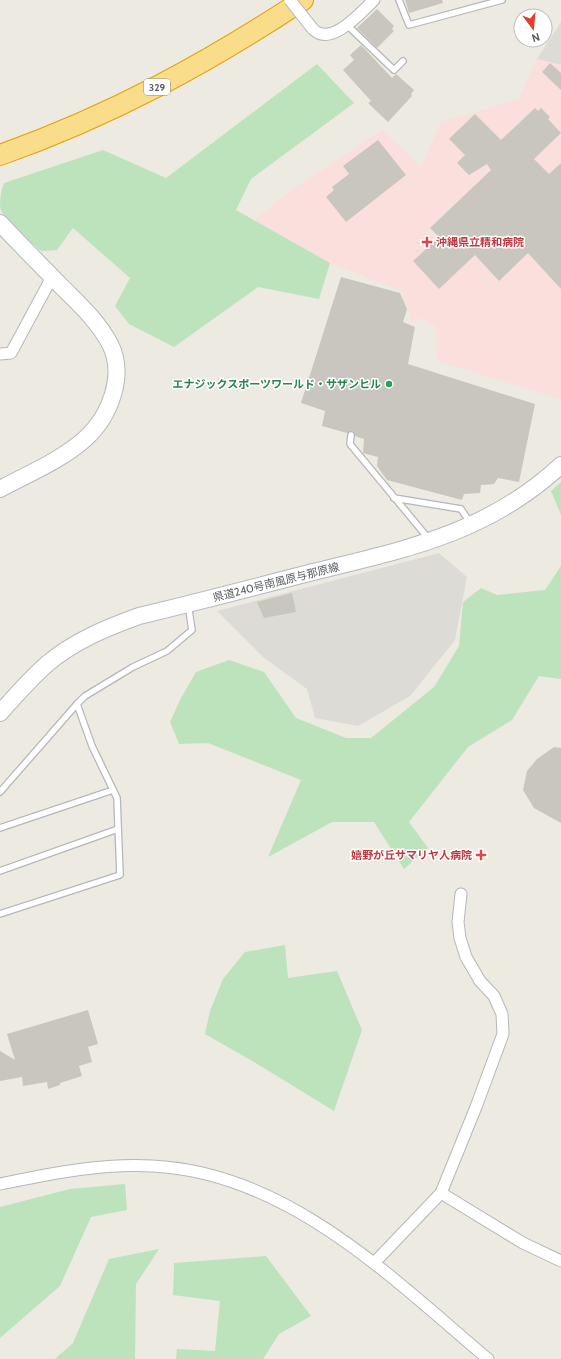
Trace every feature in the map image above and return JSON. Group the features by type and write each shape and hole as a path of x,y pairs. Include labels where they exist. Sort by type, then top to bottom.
{"highway":[{"name":"329","path":"0,155 81,124 149,91 269,23 303,0"}],"main road":[{"path":"0,223 90,315 111,346 116,362 112,401 101,422 86,438 62,456 0,489"},
{"name":"県道240号南風原与那原線","path":"0,713 47,664 82,640 105,628 140,616 430,542 472,525 519,498 561,465"}],"street":[{"path":"290,0 314,31 327,34 342,29 374,0"},
{"path":"0,354 11,353 52,277"},
{"path":"374,1263 441,1193 482,1094 503,1034 502,1014 494,996 480,982 466,957 460,938 458,922 461,894"},
{"path":"0,1184 78,1170 118,1166 153,1166 212,1174 240,1183 272,1197 306,1217 374,1263 488,1359"},
{"path":"441,1193 523,1243 561,1261"}],"lane":[{"path":"400,0 409,25 502,0"},
{"path":"347,25 394,70 404,61"},
{"path":"351,435 350,444 430,542"},
{"path":"394,498 461,509 472,525"},
{"path":"0,792 85,696 133,667 167,651 192,630 188,604"},
{"path":"0,914 120,874 117,798 92,746 77,704"},
{"path":"0,828 113,790"},
{"path":"0,871 118,829"}],"shaded area":[{"path":"561,22 561,65 537,59 544,48 553,48 553,34"},
{"name":"沖縄県立精和病院","path":"537,59 561,65 561,399 437,361 436,327 422,318 412,323 402,291 330,263 255,220 293,189 382,130 421,168 441,122 519,99"},
{"path":"439,553 467,577 455,640 410,696 358,726 315,718 307,689 263,657 217,611"}],"green space":[{"path":"317,64 354,103 251,179 236,210 330,263 319,299 258,287 174,347 129,324 115,306 130,278 73,228 57,250 41,251 11,224 2,212 0,201 4,183 103,150 166,178"},
{"path":"561,482 561,515 551,491"},
{"path":"561,566 561,679 539,676 512,720 468,747 409,822 428,848 404,869 374,822 332,822 268,857 301,780 208,743 179,744 170,722 180,700 196,672 229,660 264,672 296,718 346,738 371,738 434,687 459,646 463,602 481,588 497,595 545,590"},
{"path":"285,945 288,978 337,971 362,1030 334,1111 205,1034 210,1011 223,979 245,952"},
{"path":"125,1184 127,1210 91,1217 60,1286 0,1338 0,1207 70,1189"},
{"path":"159,1249 136,1284 135,1359 55,1359 73,1343 109,1259"},
{"path":"266,1256 311,1316 279,1334 263,1359 176,1359 177,1349 215,1351 220,1301 173,1295 174,1263"}],"building":[{"path":"405,0 442,0 443,3 409,13"},
{"path":"377,9 394,26 392,29 394,31 377,48 357,28"},
{"path":"361,45 392,78 396,74 414,90 411,94 412,96 388,122 368,103 371,101 343,70 354,60 350,55"},
{"path":"550,63 561,73 561,90 542,72"},
{"path":"535,108 538,111 541,108 550,117 548,119 561,133 534,159 549,174 561,163 561,289 528,253 499,281 475,255 439,289 413,261 439,237 430,228 491,170 487,164 469,175 457,163 465,155 449,139 475,114 501,140"},
{"path":"378,140 406,175 346,222 326,197 334,190 332,187 349,174 343,166"},
{"name":"エナジックスポーツワールド・サザンヒル","path":"341,277 400,293 407,309 403,322 415,327 408,364 535,404 519,482 498,478 494,484 481,485 480,493 464,494 462,500 387,480 377,466 378,457 363,453 364,439 355,436 352,431 347,433 322,426 325,411 301,403"},
{"path":"292,593 296,612 264,618 257,602"},
{"path":"554,747 561,748 561,823 534,808 523,790 527,771 537,759"},
{"path":"88,1010 98,1044 88,1047 92,1062 79,1066 82,1076 60,1083 60,1085 48,1089 47,1082 23,1086 22,1077 0,1081 0,1051 15,1060 7,1034"}],"place":[{"name":"沖縄県立精和病院","path":"427,242"},
{"name":"エナジックスポーツワールド・サザンヒル","path":"389,384"},
{"name":"嬉野が丘サマリヤ人病院","path":"481,855"}]}
